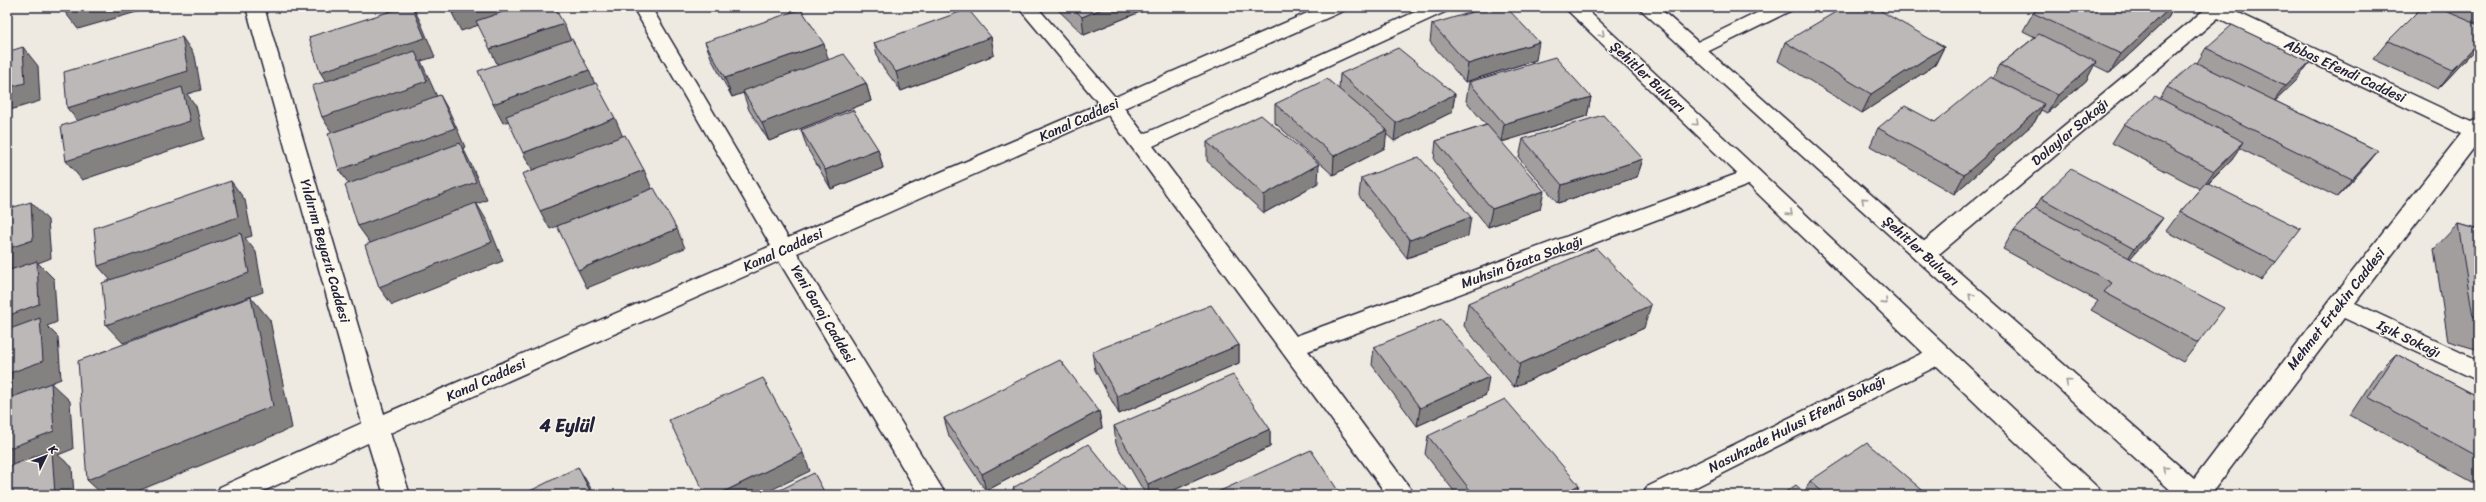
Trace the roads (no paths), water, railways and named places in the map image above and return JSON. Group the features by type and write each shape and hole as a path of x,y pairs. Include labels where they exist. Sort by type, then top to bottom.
{"street":[{"name":"Yıldırım Beyazıt Caddesi","path":"255,7 376,428 397,495"},
{"name":"Yeni Garaj Caddesi","path":"642,7 784,250 933,495"},
{"path":"1027,7 1111,105 1402,495"},
{"name":"Kanal Caddesi","path":"229,495 376,428 1337,7"},
{"path":"1140,144 1441,7"},
{"name":"Şehitler Bulvarı","path":"1573,7 2088,495"},
{"name":"Şehitler Bulvarı","path":"1647,7 2194,495"},
{"path":"1696,50 1784,7"},
{"name":"Abbas Efendi Caddesi","path":"2213,8 2477,130"},
{"name":"Dolaylar Sokağı","path":"1924,254 2213,8"},
{"name":"Mehmet Ertekin Caddesi","path":"2194,495 2339,305 2477,130"},
{"name":"Muhsin Özata Sokağı","path":"1292,347 1752,176"},
{"name":"Işık Sokağı","path":"2339,305 2479,372"},
{"name":"Nasuhzade Hulusi Efendi Sokağı","path":"1656,495 1938,354"}],"district":[{"name":"4 Eylül","path":"567,426"}]}
